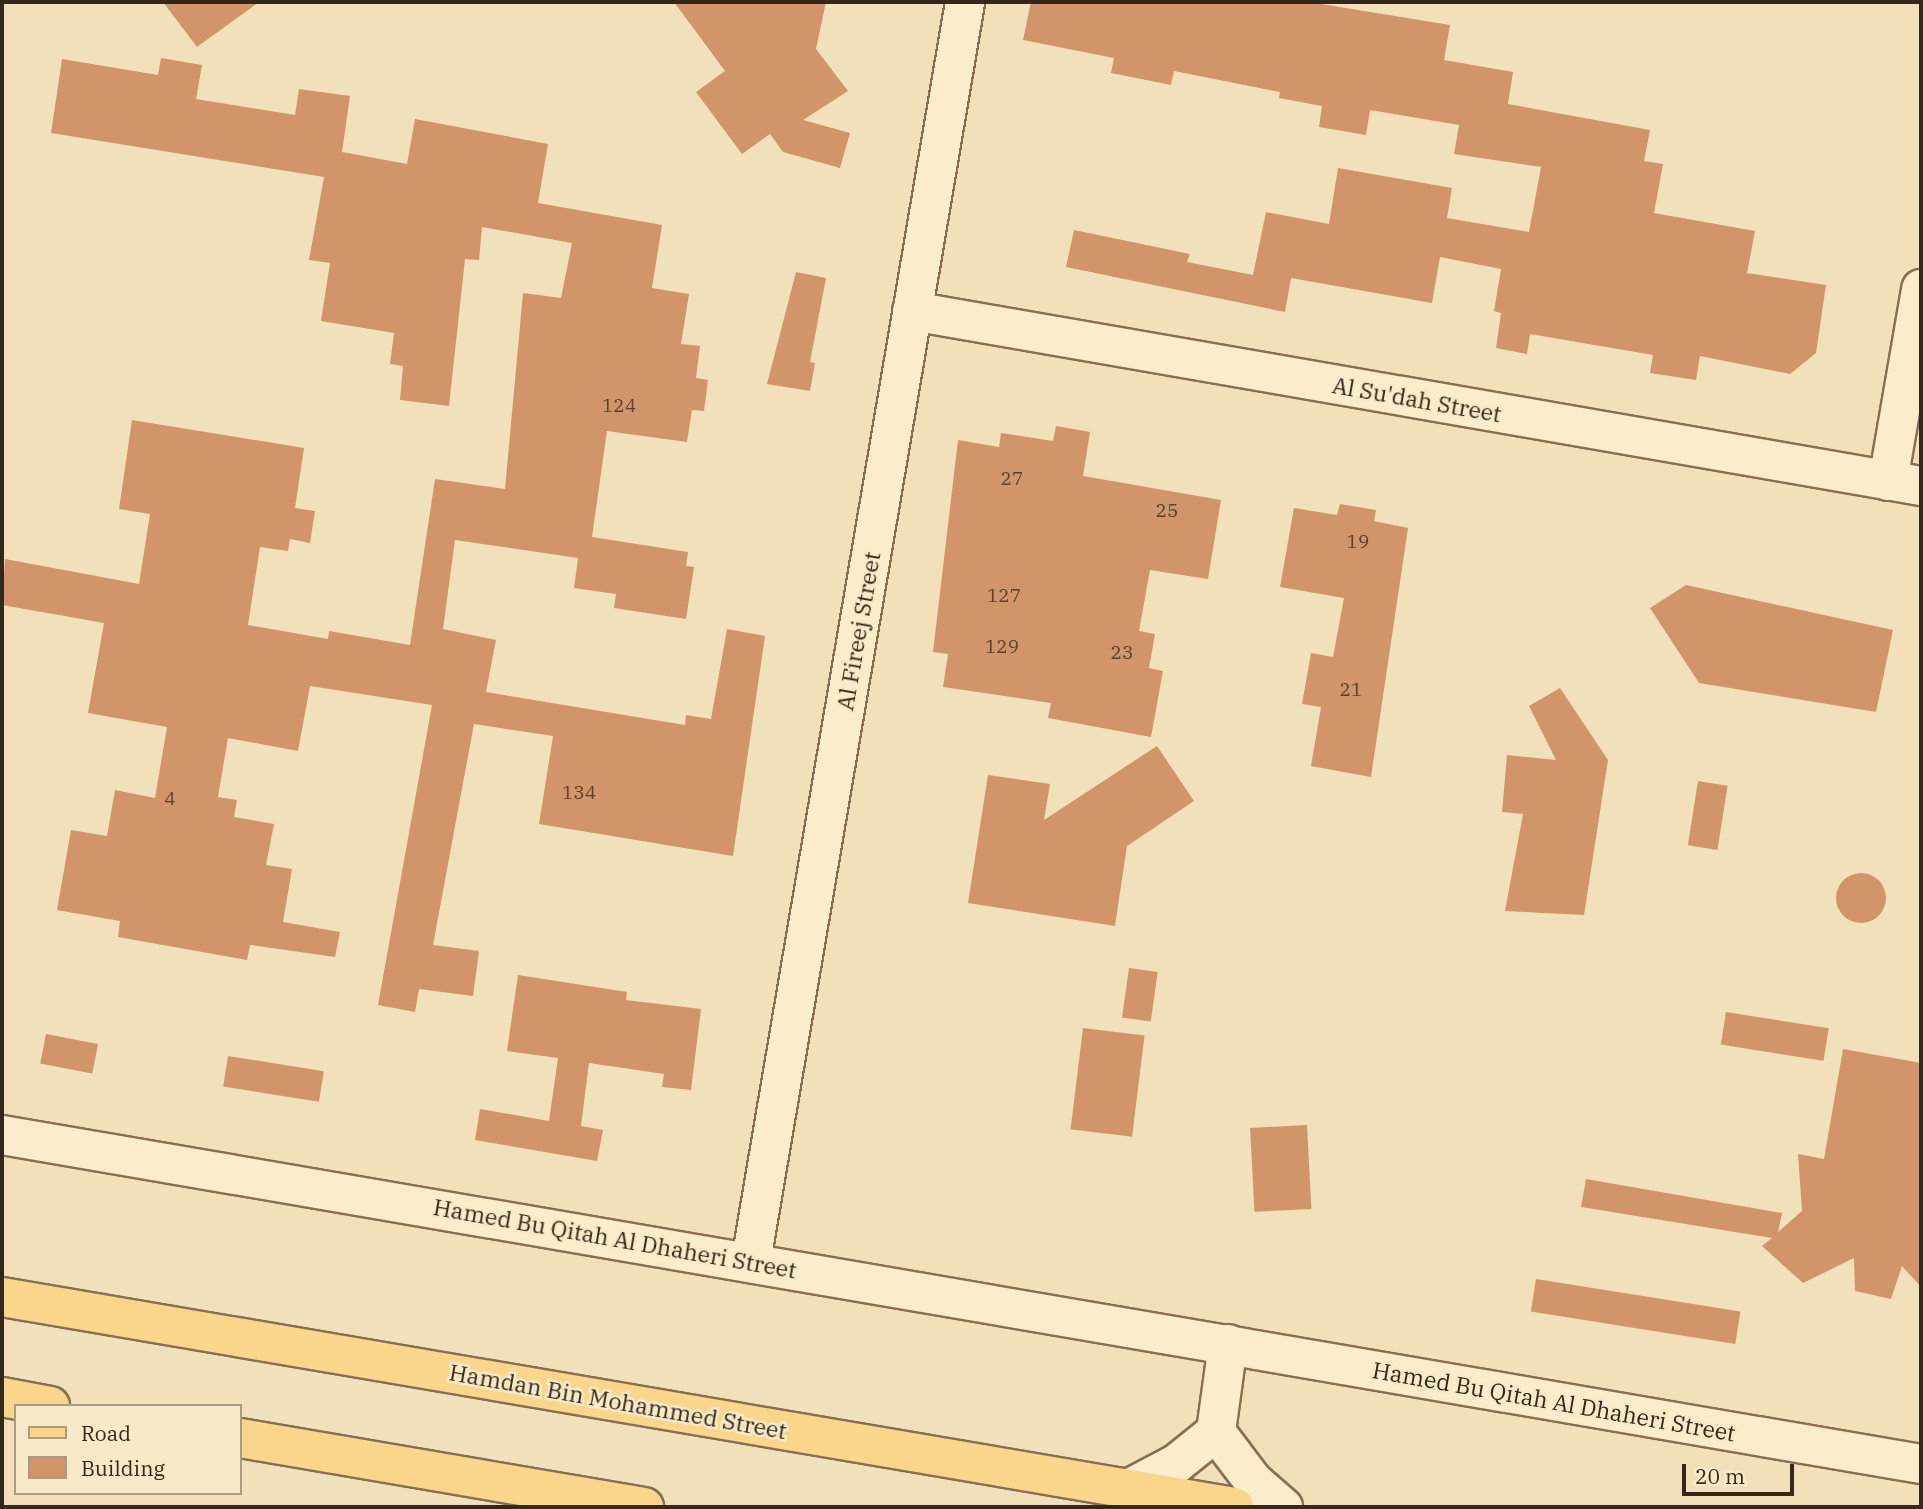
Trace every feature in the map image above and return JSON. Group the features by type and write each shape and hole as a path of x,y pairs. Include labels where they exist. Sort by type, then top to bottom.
{"main road":[{"name":"Hamdan Bin Mohammed Street","path":"2,1297 1234,1507"},
{"path":"2,1397 39,1404"},
{"path":"242,1438 644,1507"}],"street":[{"name":"Al Fireej Street","path":"751,1261 965,2"},
{"path":"1905,484 1921,289"},
{"name":"Al Su'dah Street","path":"912,311 1905,484"},
{"name":"Hamed Bu Qitah Al Dhaheri Street","path":"2,1135 751,1261 1921,1464"},
{"path":"1130,1488 1176,1464 1216,1432 1228,1344"},
{"path":"1216,1432 1253,1481 1283,1507"}],"building":[{"path":"163,2 259,2 197,47"},
{"path":"674,2 826,2 816,49 848,91 803,120 850,133 840,168 783,152 770,134 742,154 696,92 725,71"},
{"path":"1031,2 1309,2 1450,25 1444,60 1513,72 1508,104 1650,130 1644,161 1663,164 1654,213 1755,231 1747,273 1826,285 1816,353 1790,374 1700,356 1696,380 1650,373 1653,355 1530,334 1527,354 1496,348 1501,313 1494,311 1501,269 1440,257 1432,303 1291,278 1285,312 1066,267 1074,230 1190,254 1187,262 1253,275 1266,212 1329,224 1338,168 1452,188 1447,218 1529,232 1541,167 1454,154 1459,125 1370,110 1366,135 1319,127 1322,106 1279,98 1280,92 1174,71 1171,85 1111,73 1114,58 1023,40"},
{"path":"161,58 202,65 196,99 295,115 299,89 350,96 342,152 407,164 415,119 548,144 538,203 662,225 652,288 689,294 681,344 700,346 696,378 708,380 704,411 692,410 687,442 607,431 592,537 688,552 686,566 694,567 686,619 614,608 616,594 574,588 578,558 455,540 443,629 496,640 486,692 685,725 686,715 711,719 727,629 765,636 733,856 539,824 553,736 474,724 433,945 479,951 473,996 419,989 415,1012 378,1005 432,705 310,686 298,751 228,738 218,797 237,800 234,817 274,824 266,865 292,869 283,922 340,932 335,957 250,945 247,960 118,937 120,921 57,910 71,830 107,836 115,790 155,798 167,727 88,713 104,623 2,605 5,559 139,584 150,514 119,509 132,420 304,448 295,508 315,511 310,543 290,539 288,551 260,547 248,625 328,639 329,631 410,645 435,479 505,489 523,293 561,298 572,243 482,227 479,260 465,259 449,406 400,400 403,366 390,364 394,333 321,321 330,263 309,260 324,177 51,133 62,59 158,75"},
{"path":"796,272 826,278 810,362 815,363 810,391 767,384"},
{"path":"1056,426 1090,432 1083,476 1221,500 1208,579 1150,570 1139,631 1155,634 1149,668 1163,671 1151,737 1048,718 1051,703 943,687 948,654 933,652 958,440 999,447 1001,433 1053,441"},
{"path":"1340,504 1376,510 1374,521 1408,528 1371,777 1311,766 1321,707 1302,704 1311,653 1333,657 1344,598 1280,587 1294,508 1337,515"},
{"path":"1686,585 1893,630 1876,712 1699,683 1650,608"},
{"path":"1560,688 1608,760 1584,915 1505,911 1523,814 1502,812 1507,755 1556,760 1529,706"},
{"path":"1157,746 1194,801 1127,846 1115,926 968,903 988,775 1050,784 1044,820"},
{"path":"1698,781 1728,786 1717,850 1688,845"},
{"path":"1861,873 1879,880 1886,898 1879,916 1861,923 1843,916 1836,898 1843,880"},
{"path":"1129,968 1158,972 1151,1022 1122,1018"},
{"path":"518,975 627,992 626,1000 701,1009 691,1090 662,1087 664,1074 589,1063 581,1126 603,1130 597,1161 475,1140 480,1109 549,1121 558,1058 507,1051"},
{"path":"1726,1012 1829,1028 1824,1061 1721,1045"},
{"path":"1083,1028 1145,1036 1132,1137 1071,1129"},
{"path":"46,1034 98,1044 92,1074 40,1063"},
{"path":"1843,1049 1921,1063 1921,1287 1902,1266 1891,1299 1855,1291 1854,1258 1803,1283 1762,1246 1772,1238 1581,1207 1586,1179 1782,1213 1778,1232 1802,1211 1798,1154 1824,1159"},
{"path":"228,1056 324,1071 319,1102 223,1087"},
{"path":"1307,1125 1311,1209 1254,1212 1250,1128"},
{"path":"1536,1279 1740,1311 1735,1344 1531,1312"}]}
